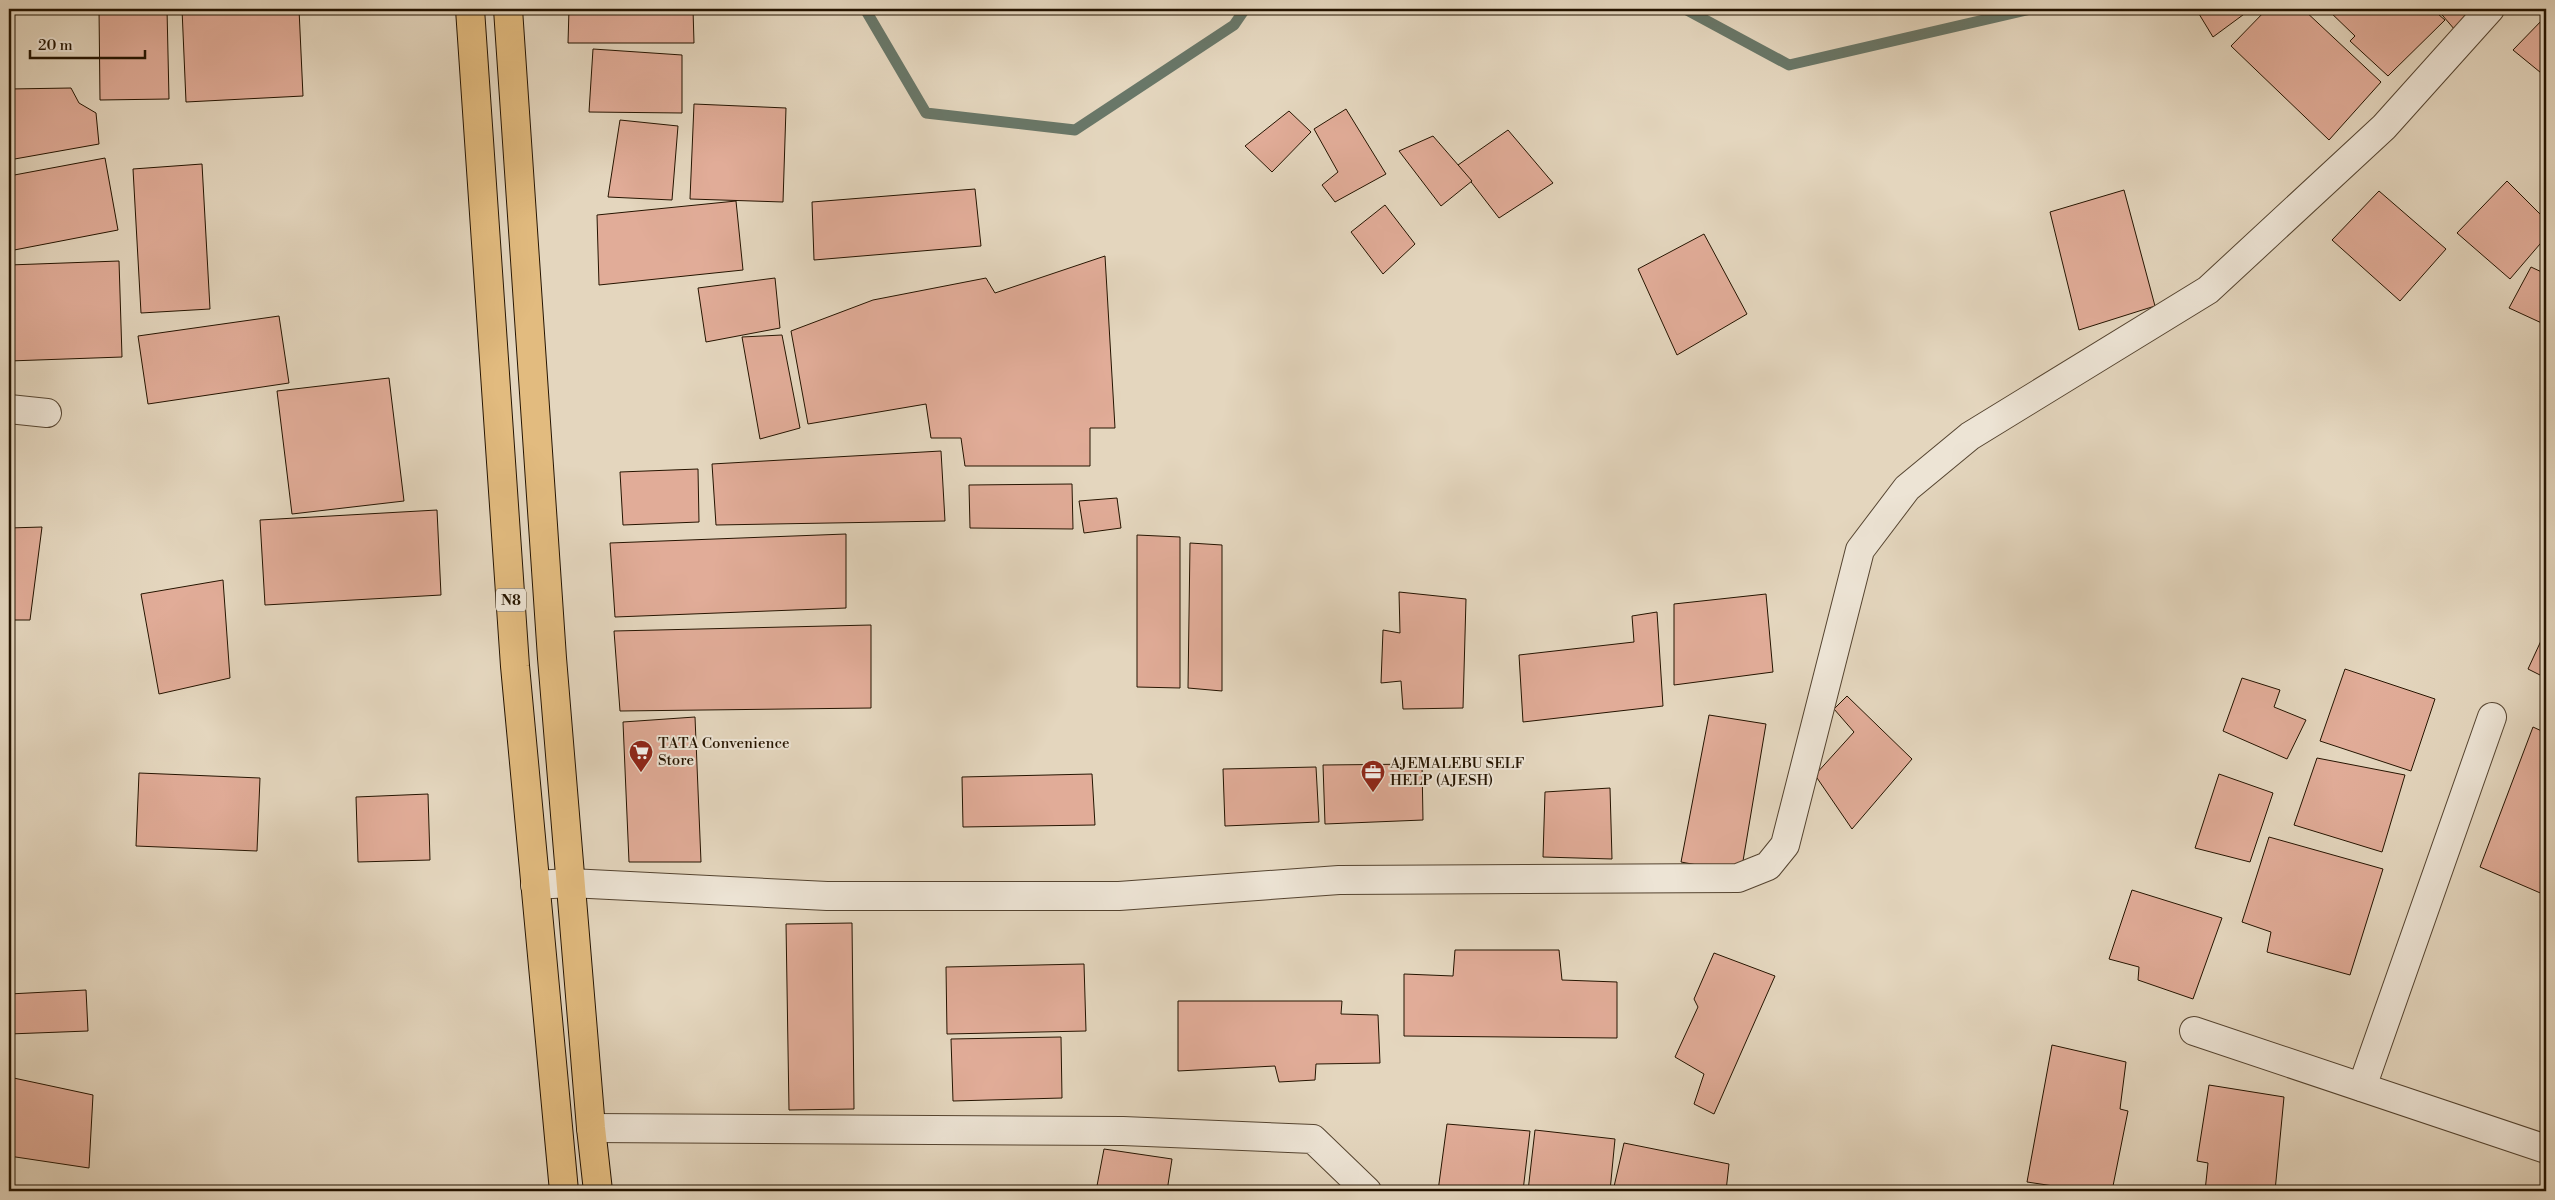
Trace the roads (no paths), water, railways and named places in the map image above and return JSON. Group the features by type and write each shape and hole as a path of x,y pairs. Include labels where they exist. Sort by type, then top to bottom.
{"highway":[{"name":"N8","path":"470,9 515,656 564,1191"},
{"name":"N8","path":"508,9 552,658 591,1128 598,1191"}],"street":[{"path":"535,885 570,883 827,896 1119,896 1339,880 1738,878 1768,866 1785,844 1860,550 1907,488 1970,436 2208,290 2384,127 2490,9"},
{"path":"9,409 47,413"},
{"path":"2362,1087 2492,717"},
{"path":"2194,1031 2546,1149"},
{"path":"591,1128 1123,1131 1313,1140 1367,1191"}],"waterway":[{"path":"865,9 926,113 1075,130 1234,25 1245,9"},
{"path":"1685,9 1789,65 2031,9"}],"place":[{"name":"TATA Convenience Store","path":"641,773"},
{"name":"AJEMALEBU SELF HELP (AJESH)","path":"1373,793"}]}
